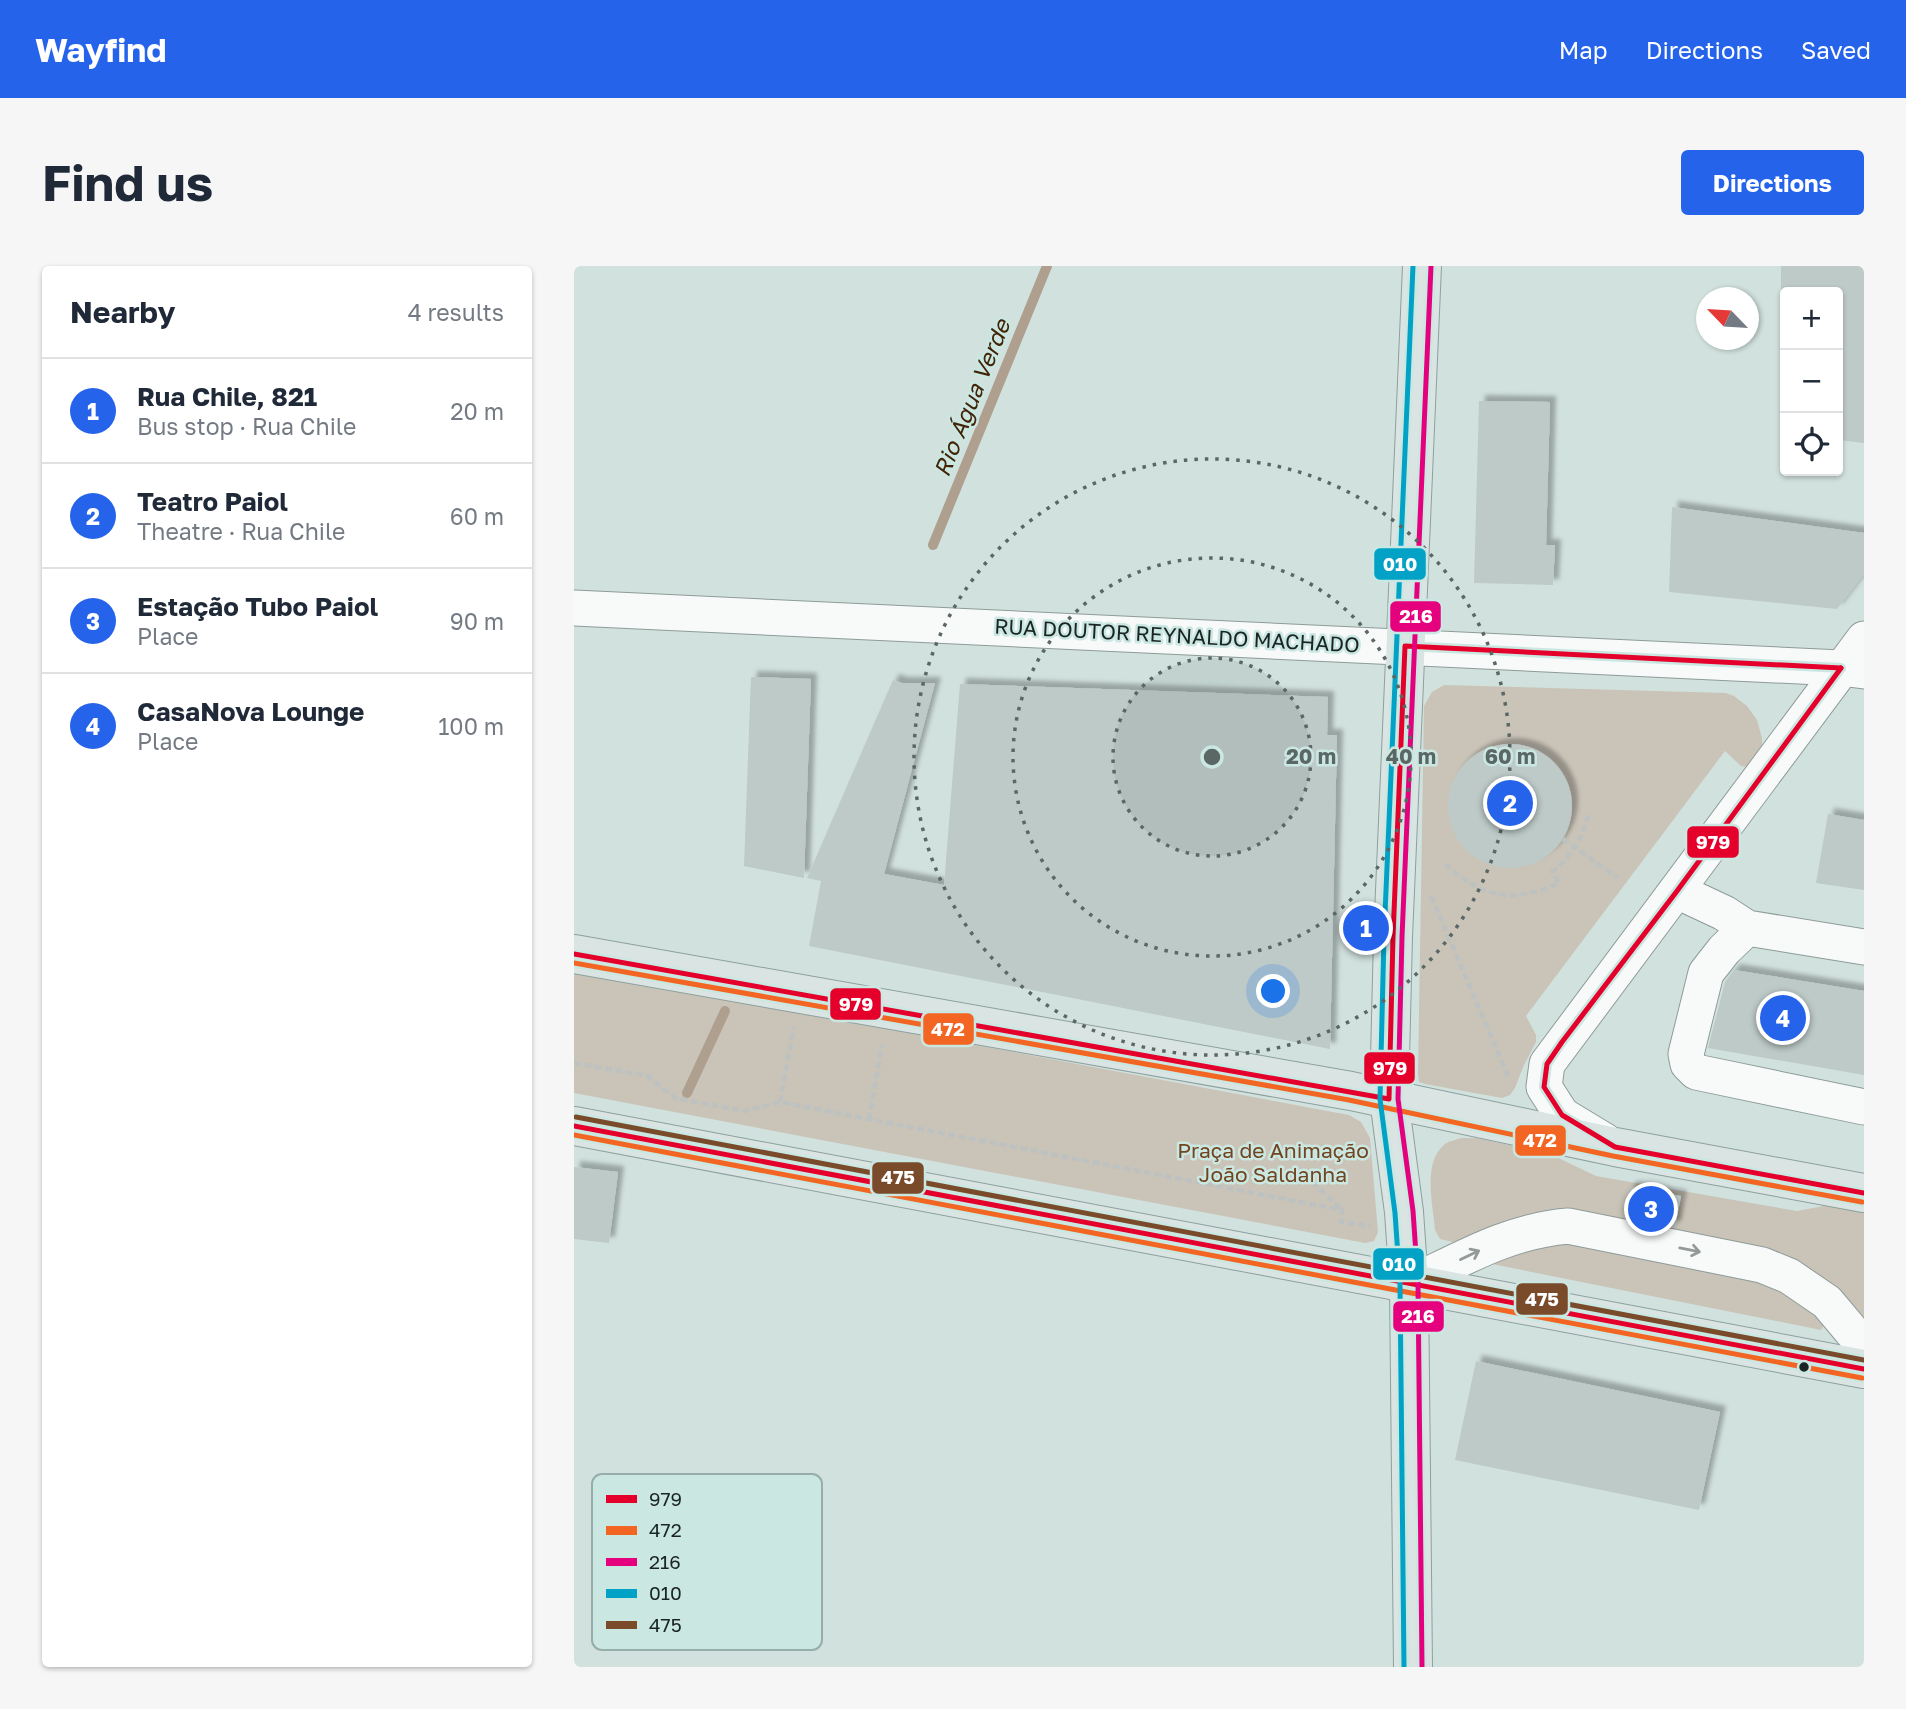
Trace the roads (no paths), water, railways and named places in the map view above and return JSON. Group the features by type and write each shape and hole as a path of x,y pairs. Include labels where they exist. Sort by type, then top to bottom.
{"main road":[{"path":"1413,1667 1409,1284 1404,1212 1389,1098 1393,937 1422,266"},
{"path":"574,954 1389,1098 1615,1147 1864,1193"},
{"path":"574,1126 1864,1369"}],"street":[{"name":"RUA DOUTOR REYNALDO MACHADO","path":"574,608 1405,646 1852,670"},
{"path":"1615,1147 1562,1115 1544,1087 1547,1063 1677,891 1852,670 1864,639"},
{"path":"1677,891 1724,913 1747,928 1864,947"},
{"path":"1747,928 1724,950 1706,974 1686,1054 1688,1064 1696,1072 1864,1107"},
{"path":"1409,1284 1517,1235 1568,1226 1771,1268 1789,1276 1827,1302 1864,1346"}],"waterway":[{"name":"Rio Água Verde","path":"933,545 1047,266"},
{"name":"Rio Água Verde","path":"687,1093 725,1011"}],"place":[{"name":"Teatro Paiol","path":"1510,803"},
{"name":"Rua Chile, 821","path":"1366,928"},
{"name":"CasaNova Lounge","path":"1783,1018"},
{"name":"Estação Tubo Paiol","path":"1651,1209"}],"park label":[{"name":"Praça de Animação João Saldanha","path":"1273,1163"}]}
